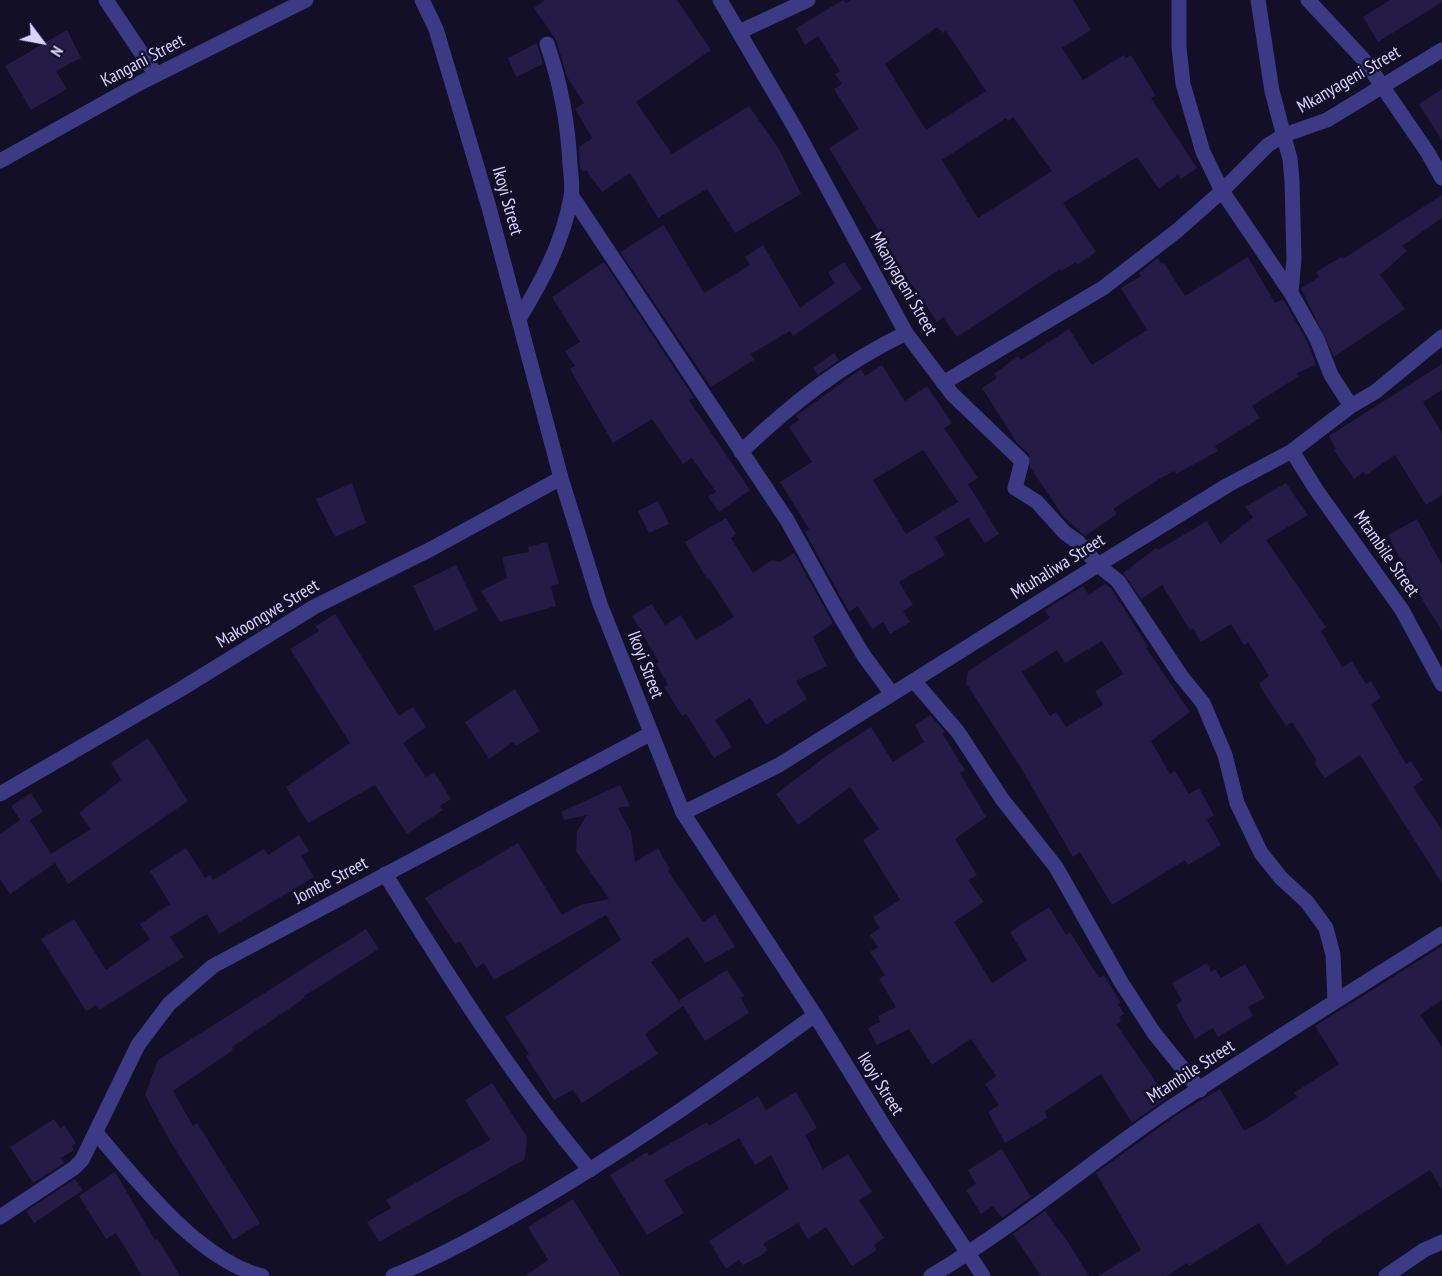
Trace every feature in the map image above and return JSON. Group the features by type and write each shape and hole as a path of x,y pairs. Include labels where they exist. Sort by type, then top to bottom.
{"street":[{"path":"106,0 156,75"},
{"name":"Kangani Street","path":"0,161 156,75 306,0"},
{"name":"Ikoyi Street","path":"422,0 436,29 519,319 561,478 600,604 650,735 683,813 815,1015 888,1133 983,1276"},
{"name":"Mkanyageni Street","path":"720,0 795,128 906,333 943,383 1103,288 1222,191 1268,145 1284,135 1327,120 1442,50"},
{"path":"739,32 808,0"},
{"path":"1179,0 1179,47 1184,84 1203,152 1222,191 1291,293 1317,339 1331,375 1351,406"},
{"path":"1258,0 1274,102 1284,135 1292,181 1294,260 1291,293"},
{"path":"1308,0 1365,61 1442,178"},
{"path":"519,319 549,266 560,239 571,195 569,128 559,77 547,44"},
{"path":"571,195 787,520 864,656 892,694"},
{"path":"741,452 786,409 862,354 906,333"},
{"name":"Mtuhaliwa Street","path":"683,813 779,765 1228,485 1292,451 1351,406 1375,392 1442,337"},
{"path":"943,383 1022,461 1015,488 1037,502 1098,565 1118,581 1180,675 1203,703 1225,755 1237,803 1261,853 1281,878 1307,902 1326,928 1333,955 1335,1000"},
{"name":"Mtambile Street","path":"1292,451 1317,491 1402,610 1442,684"},
{"name":"Makoongwe Street","path":"0,795 315,607 431,549 561,478"},
{"path":"914,681 958,732 1002,799 1056,867 1121,982 1154,1033 1200,1090"},
{"name":"Jombe Street","path":"0,1216 74,1168 88,1150 138,1045 169,1004 213,966 650,735"},
{"path":"385,874 483,1030 590,1170"},
{"name":"Mtambile Street","path":"931,1276 969,1254 1134,1134 1335,1000 1442,934"},
{"path":"393,1276 448,1253 590,1170 646,1135 815,1015"},
{"path":"96,1132 134,1177 199,1242 242,1271 262,1276"},
{"path":"1386,1276 1424,1250 1442,1242"}],"building":[{"path":"545,0 677,0 711,50 636,102 672,154 749,106 779,149 801,194 735,233 707,189 658,218 630,173 602,192 586,170 583,172 580,168 579,147 592,138 575,109 584,103 567,77 556,40 534,8"},
{"path":"843,0 846,3 850,0 1073,0 1091,30 1062,48 1083,80 1124,55 1126,58 1131,55 1156,96 1151,98 1197,168 1181,179 1178,175 1159,189 1137,157 1063,203 1096,252 1077,265 1076,262 1061,271 1060,269 957,337 943,317 937,322 900,266 829,148 859,129 834,89 842,84 835,74 840,71 818,36 805,45 796,28","holes":["937,27 943,33 946,31 986,91 926,130 885,64","1013,117 1052,171 978,218 942,160 1006,118 1008,121"]},
{"path":"1390,0 1442,0 1442,2 1378,42 1363,17"},
{"path":"67,30 81,58 56,71 67,89 31,110 5,66"},
{"path":"537,43 543,64 516,77 508,58"},
{"path":"1442,89 1442,141 1419,104"},
{"path":"1442,195 1442,218 1402,246 1407,251 1380,275 1405,309 1334,357 1301,288 1319,277 1316,272 1341,257 1343,259"},
{"path":"664,225 704,293 750,265 745,257 763,245 800,308 835,283 828,273 844,262 862,289 793,336 790,331 751,354 754,360 711,387 620,252"},
{"path":"1248,257 1275,303 1283,299 1308,343 1316,365 1297,373 1299,376 1252,406 1260,418 1215,446 1218,451 1176,474 1174,471 1161,478 1113,509 1117,514 1085,536 1063,516 1030,467 1029,454 1017,443 982,388 997,378 994,374 1018,356 1021,360 1069,329 1092,365 1147,330 1121,288 1141,276 1139,273 1158,258 1161,264 1164,263 1185,296"},
{"path":"604,262 694,398 689,400 750,490 719,512 708,497 716,492 692,458 683,464 652,419 613,443 570,369 575,366 565,351 580,342 552,297"},
{"path":"834,353 839,360 818,375 813,368"},
{"path":"1442,364 1442,390 1423,402 1442,433 1442,495 1426,505 1395,455 1366,475 1364,472 1354,479 1334,450 1336,449 1329,436"},
{"path":"882,365 905,401 927,386 952,423 944,428 978,478 968,484 999,534 985,543 968,518 935,537 945,555 899,582 913,605 903,611 910,622 890,634 883,622 872,629 858,606 849,612 805,532 809,529 780,482 812,462 789,427 799,420 796,416 861,369 865,376","holes":["923,450 958,502 906,534 873,480"]},
{"path":"352,483 366,523 335,537 316,499"},
{"path":"1286,483 1308,515 1266,540 1326,627 1321,631 1342,667 1352,661 1366,684 1371,681 1381,698 1371,704 1406,764 1411,761 1423,780 1413,787 1442,830 1442,883 1360,755 1325,778 1314,763 1317,761 1292,722 1286,726 1261,688 1259,683 1269,676 1248,642 1244,645 1231,624 1201,642 1193,628 1190,630 1162,585 1141,599 1123,573 1156,548 1158,550 1207,521 1220,544 1253,517 1245,507"},
{"path":"658,501 669,524 649,533 638,511"},
{"path":"726,518 736,534 731,538 753,573 772,560 779,562 794,553 833,623 813,637 827,666 796,681 807,699 766,725 750,698 715,720 732,747 714,758 686,714 682,716 664,687 668,685 656,664 659,662 632,616 652,604 665,625 681,615 696,640 734,617 709,578 707,579 685,542"},
{"path":"1417,519 1442,565 1442,631 1412,583 1388,535"},
{"path":"547,542 559,584 551,586 556,606 500,622 481,591 507,578 502,557 529,552 528,547"},
{"path":"456,565 478,610 435,631 413,586"},
{"path":"1105,584 1111,588 1148,647 1146,648 1190,712 1151,741 1170,774 1175,771 1189,794 1199,788 1214,815 1207,820 1221,845 1188,865 1185,860 1112,905 1080,852 1073,857 1021,768 966,683 968,671 1050,618 1045,610 1083,586 1089,595","holes":["1102,641 1123,674 1095,691 1103,705 1066,727 1056,712 1050,716 1022,672 1057,650 1065,663"]},
{"path":"335,614 399,716 413,707 426,727 403,743 426,777 434,772 451,799 440,806 443,810 407,834 375,785 308,823 286,787 350,743 290,649 319,631 316,626"},
{"path":"515,689 540,731 516,746 513,742 489,759 465,722"},
{"path":"930,715 945,732 942,733 965,770 960,773 986,817 955,839 977,875 968,880 984,902 954,922 992,983 1027,960 1010,932 1049,907 1066,935 1070,932 1099,978 1104,975 1121,1003 1118,1004 1124,1014 1119,1017 1121,1021 1116,1024 1167,1098 1132,1123 1101,1074 1045,1111 1047,1118 1005,1143 988,1112 999,1105 985,1084 996,1076 971,1039 932,1065 909,1029 877,1045 868,1028 880,1022 878,1016 896,1007 879,979 885,975 870,952 878,947 870,935 880,928 873,917 900,900 863,840 879,829 850,787 798,825 776,794 829,754 871,727 893,762 924,742 915,725"},
{"path":"148,738 188,801 68,884 55,863 10,894 0,879 0,834 20,820 11,806 31,793 43,812 30,820 51,854 91,829 79,813 121,780 111,763"},
{"path":"620,785 630,806 618,808 631,832 635,862 658,848 670,869 668,871 703,922 715,914 735,947 705,963 688,937 651,962 681,1004 679,1000 727,970 744,996 741,998 749,1013 705,1041 683,1006 645,1034 658,1054 582,1103 573,1090 554,1100 526,1056 529,1054 505,1017 621,940 606,915 494,980 484,963 476,968 460,941 455,944 425,898 518,843 562,915 580,905 609,899 576,851 577,831 587,815 564,820 561,812"},
{"path":"299,835 309,851 301,856 314,877 219,934 207,914 170,937 184,957 99,1010 96,1005 86,1011 41,939 74,919 106,970 150,939 140,924 170,904 150,871 186,848 205,878 210,875 213,880 264,849 268,855"},
{"path":"366,929 379,949 304,996 305,998 232,1047 233,1050 173,1091 193,1126 197,1123 260,1223 233,1240 170,1141 145,1095 158,1060"},
{"path":"1442,946 1442,1000 1420,1015 1442,1047 1442,1190 1430,1170 1321,1240 1322,1242 1287,1265 1259,1223 1189,1266 1187,1263 1167,1276 1098,1276 1141,1250 1096,1173 1178,1114 1220,1089 1244,1131 1265,1119 1297,1097 1294,1093 1339,1064 1315,1026"},
{"path":"1207,963 1211,972 1215,969 1221,978 1245,964 1265,998 1248,1007 1253,1016 1218,1037 1213,1028 1195,1039 1176,1005 1182,1001 1172,983"},
{"path":"492,1083 527,1137 525,1159 379,1242 367,1222 391,1208 386,1200 490,1140 465,1100"},
{"path":"796,1092 817,1128 805,1135 823,1169 848,1154 872,1192 859,1200 884,1238 874,1245 877,1250 852,1266 826,1227 808,1239 798,1223 763,1244 768,1250 760,1256 743,1265 739,1260 726,1269 709,1241 789,1189 771,1155 755,1165 739,1138 664,1180 684,1213 647,1235 610,1175 647,1152 649,1156 707,1122 709,1126 758,1096 766,1110"},
{"path":"54,1119 60,1128 64,1125 76,1143 72,1146 74,1150 61,1158 64,1163 33,1183 10,1147"},
{"path":"1002,1149 1031,1197 1002,1218 993,1206 981,1214 966,1190 976,1184 968,1170"},
{"path":"115,1172 155,1240 158,1239 180,1276 142,1276 116,1233 106,1239 79,1196"},
{"path":"75,1179 83,1190 34,1223 26,1211"},
{"path":"573,1199 621,1276 525,1276 548,1260 528,1227"},
{"path":"1045,1211 1089,1276 1041,1276 1013,1234"}]}
